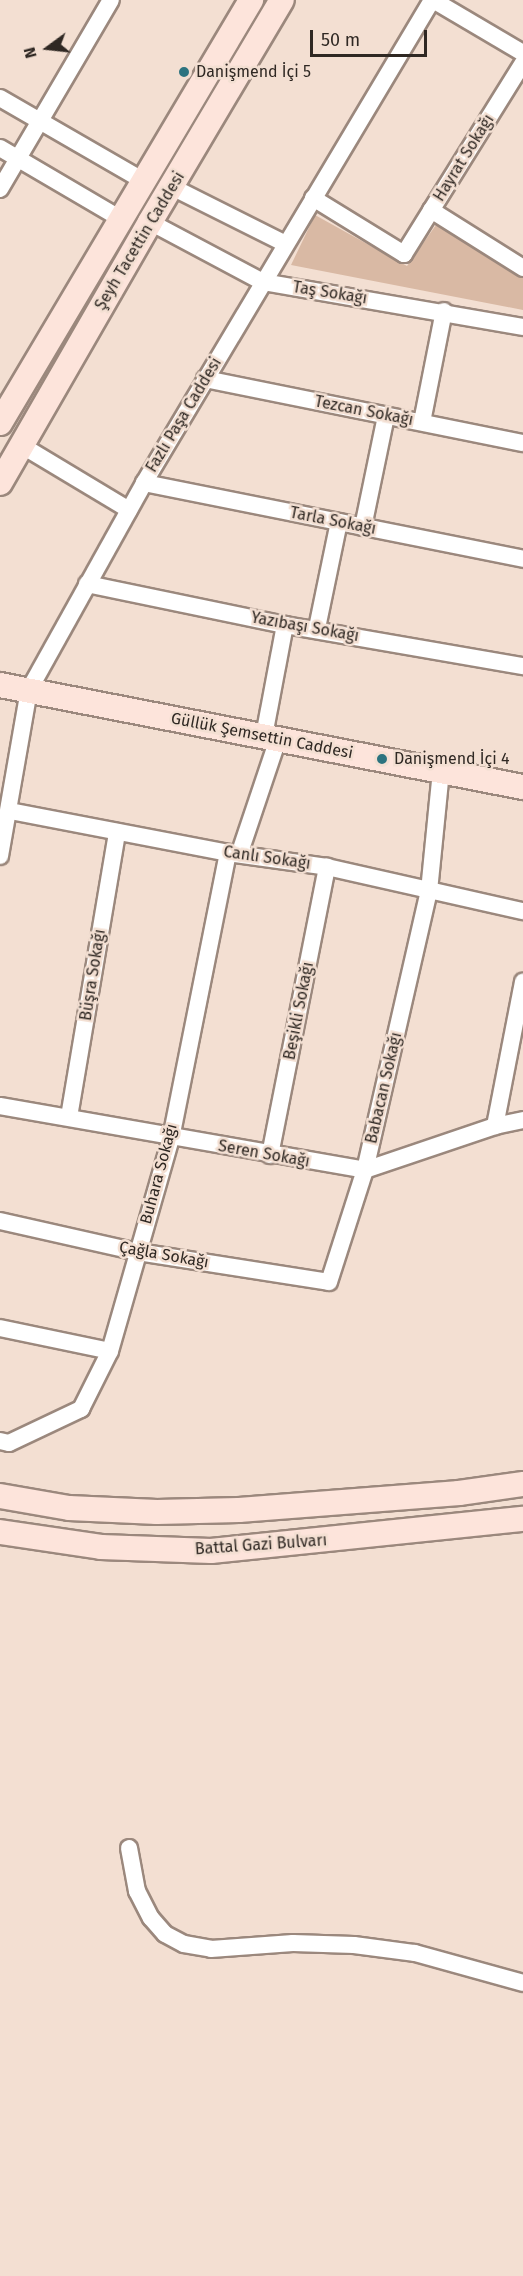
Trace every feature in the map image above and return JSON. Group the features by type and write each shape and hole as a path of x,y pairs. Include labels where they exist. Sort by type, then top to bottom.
{"street":[{"path":"0,189 111,0"},
{"name":"Şeyh Tacettin Caddesi","path":"0,423 251,0"},
{"name":"Şeyh Tacettin Caddesi","path":"0,483 150,222 282,0"},
{"path":"433,0 523,53"},
{"name":"Fazlı Paşa Caddesi","path":"0,856 10,811 6,785 29,690 144,483 433,0"},
{"name":"Hayrat Sokağı","path":"313,198 404,254 523,63"},
{"path":"0,98 144,181"},
{"path":"0,148 121,219"},
{"path":"172,187 286,244"},
{"path":"431,210 522,264"},
{"name":"Taş Sokağı","path":"150,222 263,282 444,311 523,327"},
{"path":"422,422 444,311"},
{"name":"Tezcan Sokağı","path":"205,379 523,443"},
{"path":"363,526 386,416"},
{"path":"21,445 129,510"},
{"name":"Tarla Sokağı","path":"144,483 523,559"},
{"path":"317,628 339,522"},
{"name":"Yazıbaşı Sokağı","path":"87,584 285,625 317,628 523,666"},
{"name":"Buhara Sokağı","path":"5,1442 81,1409 110,1351 171,1138 234,852 271,737 285,625"},
{"name":"Güllük Şemsettin Caddesi","path":"0,685 523,787"},
{"name":"Babacan Sokağı","path":"330,1282 365,1170 429,891 441,771"},
{"name":"Canlı Sokağı","path":"10,811 117,832 327,867 523,911"},
{"name":"Büşra Sokağı","path":"69,1117 117,832"},
{"name":"Beşikli Sokağı","path":"270,1155 327,867"},
{"path":"495,1125 523,982"},
{"name":"Seren Sokağı","path":"0,1106 69,1117 171,1138 365,1170 495,1125 523,1120"},
{"name":"Çağla Sokağı","path":"0,1221 138,1252 330,1282"},
{"path":"0,1328 110,1351"},
{"path":"0,1496 69,1508 157,1512 239,1510 523,1485"},
{"name":"Battal Gazi Bulvarı","path":"0,1532 101,1546 211,1551 523,1519"},
{"path":"129,1848 137,1891 151,1918 165,1934 184,1944 211,1949 293,1943 354,1945 415,1953 523,1983"}],"shaded area":[{"path":"315,215 407,266 436,225 523,275 523,310 291,265"}],"place":[{"name":"Danişmend İçi 5","path":"184,72"},
{"name":"Danişmend İçi 4","path":"382,759"}]}
